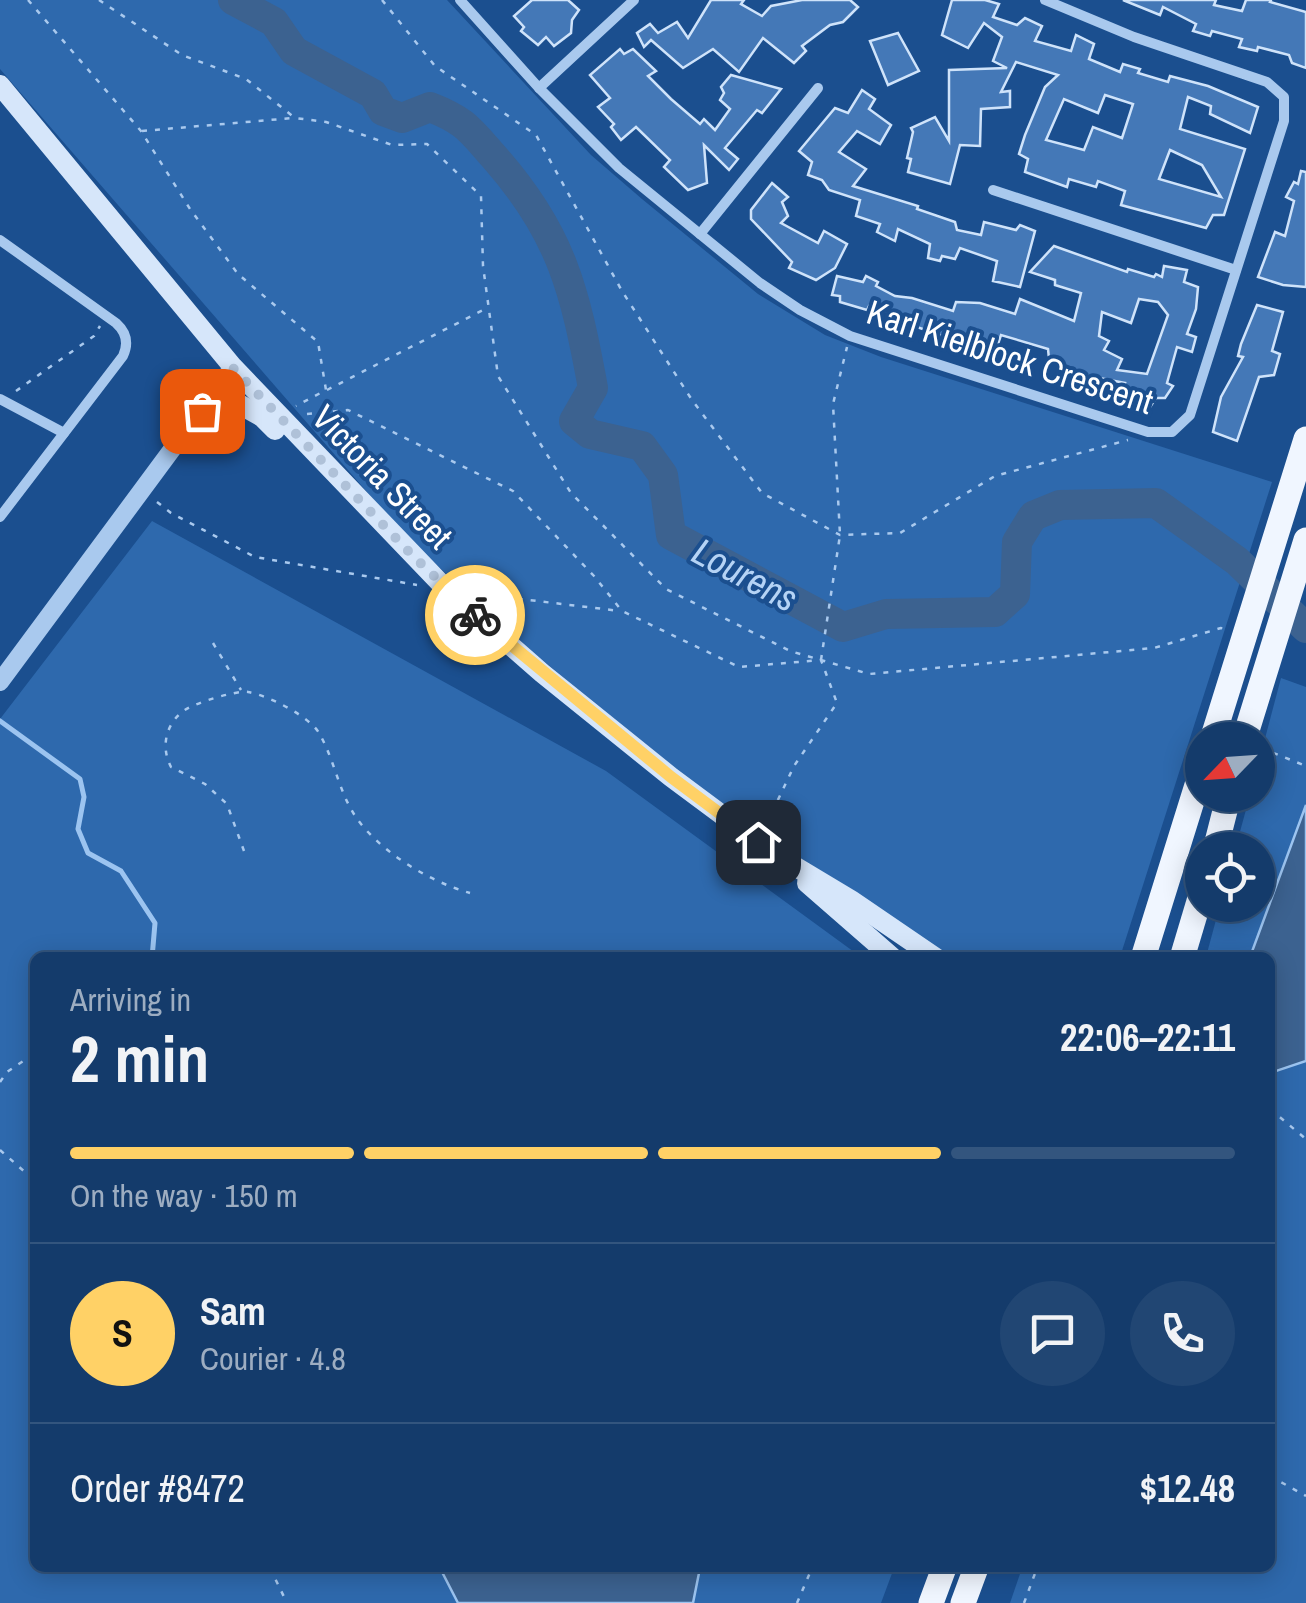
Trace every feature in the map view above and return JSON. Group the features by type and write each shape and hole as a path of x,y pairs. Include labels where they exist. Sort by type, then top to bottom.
{"main road":[{"name":"Victoria Street","path":"0,85 233,368 446,589 570,696 758,842 927,952"},
{"path":"202,411 239,404 251,409 311,463 336,476"},
{"path":"1218,722 1306,440"},
{"path":"1249,722 1306,540"},
{"path":"1145,952 1189,812"},
{"name":"Victoria Street","path":"776,855 886,952"},
{"path":"1184,952 1193,922"},
{"path":"931,1603 943,1572"},
{"path":"964,1603 975,1572"}],"street":[{"name":"Karl Kielblock Crescent","path":"460,0 539,88 619,168 786,301 850,336 1148,432 1172,432 1190,415 1284,121 1284,97 1278,88 1094,22 1045,0"},
{"path":"539,88 634,0"},
{"path":"700,234 818,88"},
{"path":"993,190 1236,270"},
{"path":"0,240 106,316 124,332 126,350 0,518"},
{"path":"0,682 233,368"},
{"path":"2,400 64,434"}],"path":[{"path":"28,0 141,131 190,209 238,274 318,342 326,390"},
{"path":"99,0 182,55 246,79 295,118"},
{"path":"382,0 434,66 536,135 622,291 692,400 762,494 840,535 900,533 995,476 1118,444 1148,432"},
{"path":"141,131 295,118 326,122 392,145 427,144 481,196 483,266 498,376 571,493 666,590 790,652 869,674 1154,648 1221,628 1243,641"},
{"path":"279,416 489,306"},
{"path":"2,400 94,336 106,316"},
{"path":"758,842 794,766 837,703 821,660 840,535 833,404 850,336"},
{"path":"279,416 348,410 513,490 594,576 622,612"},
{"path":"143,490 171,513 255,556 338,573 622,612 738,667 821,660"},
{"path":"214,643 242,691"},
{"path":"244,851 227,804 205,784 171,767 165,748 172,722 182,712 242,691 296,711 318,730 347,803 374,838 435,879 470,893"},
{"path":"1275,754 1306,766"},
{"path":"0,1082 7,1072 30,1056"},
{"path":"1275,1113 1306,1138"},
{"path":"0,1150 30,1176"},
{"path":"1275,1479 1306,1496"},
{"path":"272,1572 287,1603"},
{"path":"797,1603 810,1572"},
{"path":"1024,1603 1036,1572"}],"shaded area":[{"path":"0,0 447,0 591,155 758,294 825,335 881,357 1272,482 1195,722 1185,722 1185,754 1122,952 943,952 831,883 659,758 496,621 400,530 0,69"},
{"path":"152,521 606,771 854,952 30,952 30,1572 893,1572 881,1603 0,1603 0,719"},
{"path":"1281,678 1306,687 1306,1603 1010,1603 1021,1572 1275,1572 1275,952 1207,952 1215,922 1275,922 1275,832 1240,832 1245,812 1275,812 1275,722 1269,722"},
{"path":"1306,805 1306,1061 1275,1071 1275,952 1252,952 1263,922 1275,922 1275,889"},
{"path":"442,1572 699,1572 693,1603 458,1603"}],"building":[{"path":"532,0 568,0 579,10 572,20 571,33 554,46 546,37 538,45 521,31 524,27 514,16"},
{"path":"711,0 744,0 741,4 762,16 771,6 802,0 850,0 858,7 843,22 830,25 802,46 806,51 794,63 763,38 739,72 713,49 683,68 651,40 644,47 637,33 650,24 658,33 677,22 688,38"},
{"path":"952,0 985,0 999,4 993,17 1017,25 1025,18 1042,26 1035,41 1071,51 1076,35 1094,44 1089,59 1120,72 1123,64 1168,82 1170,76 1208,86 1258,107 1250,133 1210,114 1211,106 1188,97 1180,129 1245,149 1224,215 1213,215 1206,228 1121,205 1125,191 1098,181 1096,187 1069,179 1067,187 1025,172 1028,159 1019,154 1025,135 1045,87 1058,75 1016,62 1001,92 1010,91 1010,107 981,109 980,146 960,145 950,184 908,172 911,128 935,117 949,141 949,70 1007,68 993,61 1002,37 984,23 968,48 942,35","holes":["1105,95 1133,104 1122,138 1093,127 1084,150 1046,140 1064,99 1098,113","1170,150 1202,165 1221,197 1159,179"]},
{"path":"1123,0 1216,0 1214,5 1242,11 1246,0 1271,0 1306,12 1306,68 1292,63 1289,55 1258,47 1257,51 1239,47 1242,39 1212,31 1210,36 1193,31 1196,24 1163,7 1160,15"},
{"path":"898,33 919,71 888,85 870,41"},
{"path":"620,49 624,54 633,49 656,71 648,76 671,99 700,124 704,119 715,130 730,109 720,100 724,93 721,87 731,75 781,89 725,148 738,159 729,170 704,145 707,183 688,190 664,167 670,160 636,127 621,140 611,127 614,124 598,107 610,98 590,75"},
{"path":"862,90 875,99 869,109 891,125 880,144 857,131 839,152 866,169 853,186 918,206 917,209 955,222 957,230 981,235 984,222 1016,230 1020,225 1035,231 1020,287 993,281 997,261 960,248 955,259 942,256 940,261 928,258 930,244 898,229 895,241 877,232 880,224 856,216 860,200 829,190 822,180 808,175 812,162 799,151 835,108 848,113"},
{"path":"1301,171 1306,172 1306,287 1258,277 1275,232 1285,236 1294,201 1286,197 1294,182 1298,184"},
{"path":"772,183 788,197 782,202 788,216 781,223 818,243 824,231 847,244 835,268 816,280 789,268 792,262 751,219 751,210"},
{"path":"1054,246 1127,272 1128,269 1154,277 1162,277 1164,266 1187,270 1184,282 1198,287 1196,309 1187,334 1196,337 1192,352 1177,347 1167,383 1173,386 1165,398 1156,398 1150,407 1119,401 1125,383 1089,376 1060,364 1049,359 1048,349 1001,335 997,347 985,344 981,349 908,324 910,318 869,306 867,310 840,302 840,296 832,295 837,276 863,282 866,276 895,296 953,311 956,302 980,303 1015,314 1020,299 1074,321 1081,293 1030,272","holes":["1139,299 1158,302 1168,315 1147,374 1117,370 1122,359 1104,350 1109,341 1099,336 1102,312 1131,323"]},
{"path":"1257,305 1283,312 1272,351 1280,354 1274,375 1259,377 1237,441 1213,432 1221,397 1243,357 1238,356 1241,344"}],"waterway":[{"name":"Lourens","path":"233,0 274,22 294,51 373,94 383,111 402,118 430,107 460,122 518,186 551,239 580,322 593,388 574,421 590,434 642,446 663,475 671,535 843,627 886,614 995,612 1015,594 1017,542 1033,516 1060,505 1156,503 1237,561 1306,628"},
{"path":"0,721 80,779 84,797 78,829 88,853 121,871 155,923 153,952"}],"way so far":[{"path":"202,411 233,368 412,555 475,615"}],"route":[{"path":"475,615 671,777 758,842"}]}
